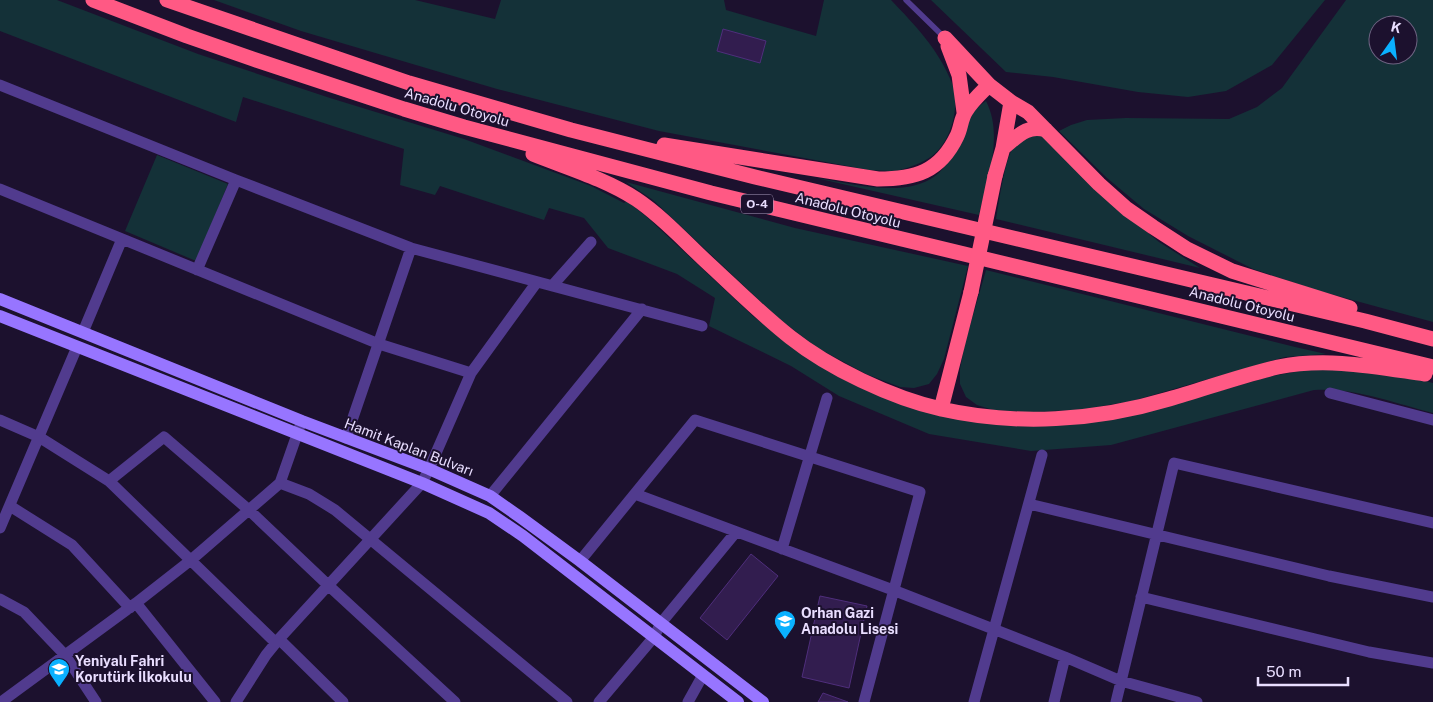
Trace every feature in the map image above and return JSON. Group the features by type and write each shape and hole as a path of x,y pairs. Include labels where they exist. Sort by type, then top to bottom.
{"highway":[{"name":"Anadolu Otoyolu","path":"92,0 253,59 404,109 464,126 711,193 1433,367"},
{"name":"Anadolu Otoyolu","path":"166,0 409,83 571,130 774,182 1365,321 1433,339"},
{"path":"571,130 878,179 899,179 915,176 929,170 950,150 958,135 964,112 959,74 945,38"},
{"path":"945,38 989,85 1028,112 1099,184 1127,209 1187,249 1241,274 1433,332"},
{"path":"964,112 989,85"},
{"path":"940,409 971,292 995,176 1003,148 1011,102"},
{"path":"464,126 622,190 658,216 765,316 806,348 842,370 875,386 940,409 1019,419 1087,416 1125,410 1278,367 1302,364 1351,363 1433,375"},
{"path":"1003,148 1026,130 1036,127 1046,130"}],"main road":[{"name":"Hamit Kaplan Bulvarı","path":"0,299 302,421 429,469 490,496 580,561 763,702"},
{"name":"Hamit Kaplan Bulvarı","path":"0,316 422,483 489,513 508,525 738,702"}],"street":[{"path":"0,85 411,248 702,326"},
{"path":"197,270 236,180"},
{"path":"0,189 379,344 471,373"},
{"path":"83,332 122,239"},
{"path":"552,286 591,242"},
{"path":"346,438 411,248"},
{"path":"236,702 277,641 422,483 471,373 537,282"},
{"path":"490,496 642,309"},
{"path":"0,528 77,347"},
{"path":"1330,393 1433,420"},
{"path":"782,549 826,398"},
{"path":"0,420 39,437 109,481 343,702"},
{"path":"580,561 695,420 920,492 864,702"},
{"path":"1,702 191,560 280,483 302,421"},
{"path":"109,481 164,436 250,510 455,702"},
{"path":"974,702 1042,455"},
{"path":"1116,702 1174,463 1433,523"},
{"path":"280,483 321,501 335,510 567,702"},
{"path":"635,494 1065,656 1121,681 1197,702"},
{"path":"1030,504 1329,576 1433,597"},
{"path":"10,506 72,545 133,605 215,702"},
{"path":"599,702 654,637 661,623 736,532"},
{"path":"1141,597 1359,650 1433,663"},
{"path":"0,599 24,612 65,656 96,702"},
{"path":"1054,702 1065,656"},
{"path":"688,702 702,674"}],"lane":[{"path":"906,0 945,38"}],"green space":[{"path":"0,0 57,0 198,54 330,98 464,139 591,186 624,203 627,201 648,218 754,317 791,345 936,413 1153,410 1272,376 1317,368 1399,374 1433,383 1433,413 1359,393 1314,390 1111,445 1031,451 929,434 839,396 791,366 709,326 715,298 677,274 608,248 584,218 549,208 544,220 440,186 435,195 400,185 404,149 243,97 236,122 0,31"},
{"path":"214,0 415,0 495,19 501,0 724,0 726,10 816,36 824,0 891,0 933,49 947,71 955,92 955,112 949,133 939,150 932,156 900,170 869,170 659,131 497,89 301,31"},
{"path":"931,0 1325,0 1272,65 1226,91 1188,97 1138,92 1053,77 1006,72"},
{"path":"1346,0 1433,0 1433,322 1316,290 1253,269 1188,236 1144,209 1107,178 1059,131 1087,120 1126,118 1229,119 1257,107 1282,88"},
{"path":"986,101 994,129 994,143 979,215 816,178 877,188 908,187 922,183 935,176 944,167 971,116"},
{"path":"1034,134 1045,137 1111,202 1159,242 1200,268 996,219 1003,179 1012,149 1016,143"},
{"path":"157,155 228,184 196,261 125,231"},
{"path":"626,182 795,228 968,266 944,359 937,374 929,384 914,388 900,387 866,374 816,347 777,317 653,200"},
{"path":"986,270 1326,354 1285,357 1132,401 1078,410 1024,412 993,410 977,405 966,397 960,384 960,369 965,343"}],"building":[{"path":"723,29 766,41 760,63 717,51"},
{"path":"751,554 778,576 727,640 700,618"},
{"path":"820,596 867,606 849,688 802,677"},
{"path":"823,693 848,702 818,702"}],"place":[{"name":"Orhan Gazi Anadolu Lisesi","path":"785,640"},
{"name":"Yeniyalı Fahri Korutürk İlkokulu","path":"59,688"}]}
